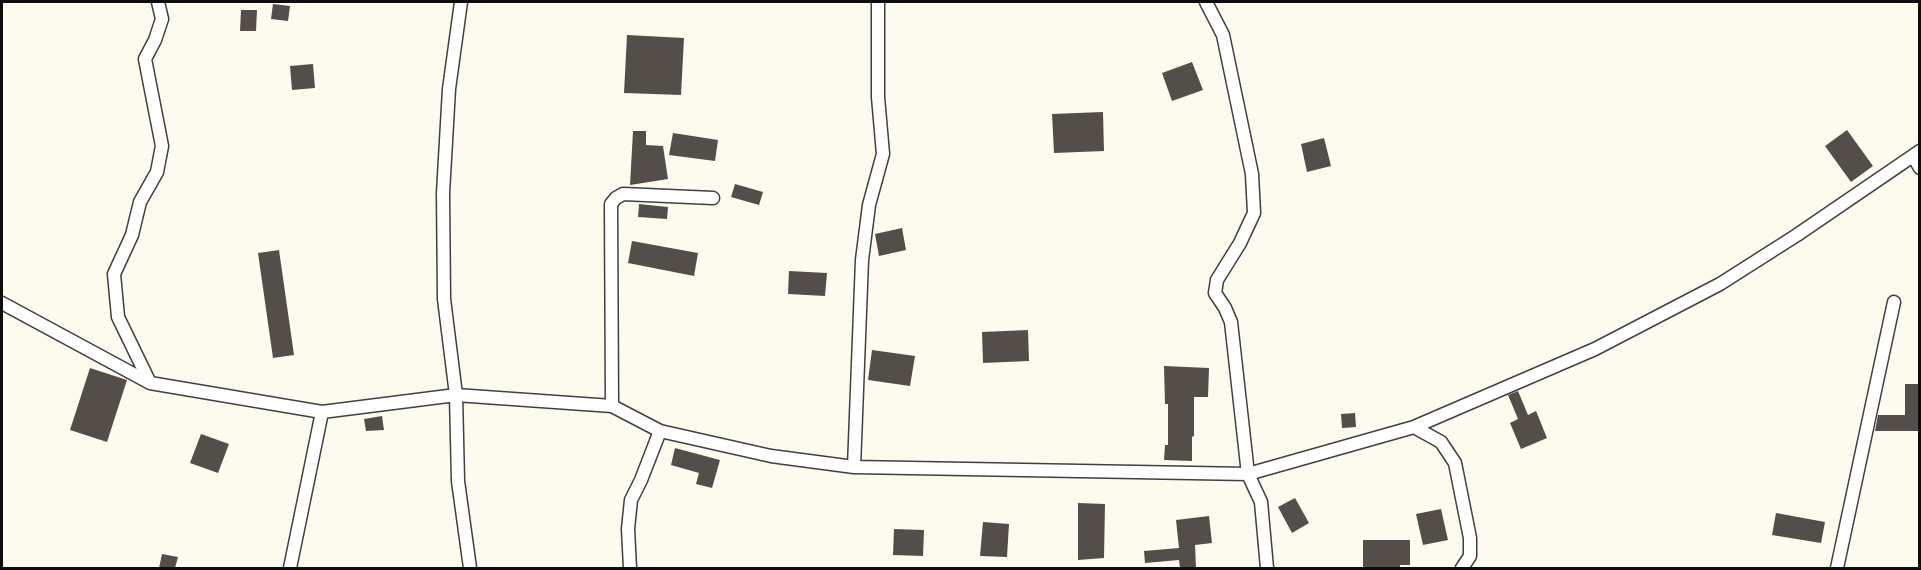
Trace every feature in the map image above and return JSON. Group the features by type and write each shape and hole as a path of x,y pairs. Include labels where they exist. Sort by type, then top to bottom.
{"street":[{"path":"150,383 118,317 114,274 132,235 140,202 157,172 162,146 144,59 155,40 162,19 158,2"},
{"path":"461,2 449,88 443,193 444,299 456,395 458,481 470,568"},
{"path":"854,467 862,260 869,205 884,154 878,97 878,2"},
{"path":"1206,2 1223,34 1252,174 1254,213 1240,243 1217,280 1215,293 1231,322 1248,474 1261,502 1267,568"},
{"path":"2,303 150,383 322,412 456,395 612,406 660,431 771,456 854,467 1248,474 1414,427 1595,349 1720,284 1797,235 1916,153 1920,168"},
{"path":"612,406 611,204 622,194 713,198"},
{"path":"1837,568 1894,302"},
{"path":"290,568 322,412"},
{"path":"1414,427 1441,442 1455,463 1470,538 1470,556 1462,568"},
{"path":"630,568 628,530 631,500 660,431"}],"building":[{"path":"273,4 290,6 288,21 271,19"},
{"path":"241,10 257,10 256,31 240,31"},
{"path":"627,35 684,38 681,95 624,93"},
{"path":"1192,62 1203,90 1172,101 1162,73"},
{"path":"313,64 315,88 292,90 290,66"},
{"path":"1103,112 1104,151 1054,153 1052,114"},
{"path":"1847,130 1873,166 1851,182 1825,146"},
{"path":"633,131 646,131 646,145 663,146 668,179 630,185"},
{"path":"673,133 718,140 715,161 669,155"},
{"path":"1324,138 1331,166 1307,172 1301,144"},
{"path":"735,184 763,192 759,205 731,197"},
{"path":"639,204 668,207 667,219 638,217"},
{"path":"902,228 906,250 879,256 875,234"},
{"path":"632,241 698,253 694,276 628,263"},
{"path":"279,250 294,355 273,358 258,253"},
{"path":"789,271 827,273 825,296 788,294"},
{"path":"1028,330 1029,361 983,363 982,332"},
{"path":"872,350 915,356 910,386 868,380"},
{"path":"1164,366 1209,368 1208,397 1194,397 1192,461 1164,460 1165,445 1168,445 1168,404 1165,404"},
{"path":"90,368 127,380 107,442 70,430"},
{"path":"1905,384 1920,384 1920,431 1875,431 1878,415 1905,415"},
{"path":"1518,391 1528,415 1536,411 1547,438 1521,449 1510,423 1518,419 1508,395"},
{"path":"1355,413 1356,427 1342,428 1341,414"},
{"path":"382,416 384,430 366,431 364,419"},
{"path":"201,434 229,444 218,473 190,463"},
{"path":"675,448 720,460 712,488 696,484 699,473 671,465"},
{"path":"1295,498 1309,523 1292,533 1278,507"},
{"path":"1078,503 1105,504 1104,558 1078,560"},
{"path":"1441,509 1448,540 1423,545 1416,514"},
{"path":"1776,513 1825,522 1821,543 1772,535"},
{"path":"1209,516 1212,543 1195,545 1196,568 1180,568 1179,560 1145,563 1144,551 1179,548 1176,520"},
{"path":"983,522 1009,524 1007,557 980,556"},
{"path":"894,529 924,530 923,556 893,555"},
{"path":"1363,540 1410,540 1410,565 1400,565 1400,568 1363,567"},
{"path":"162,554 178,557 175,568 159,568"}]}
